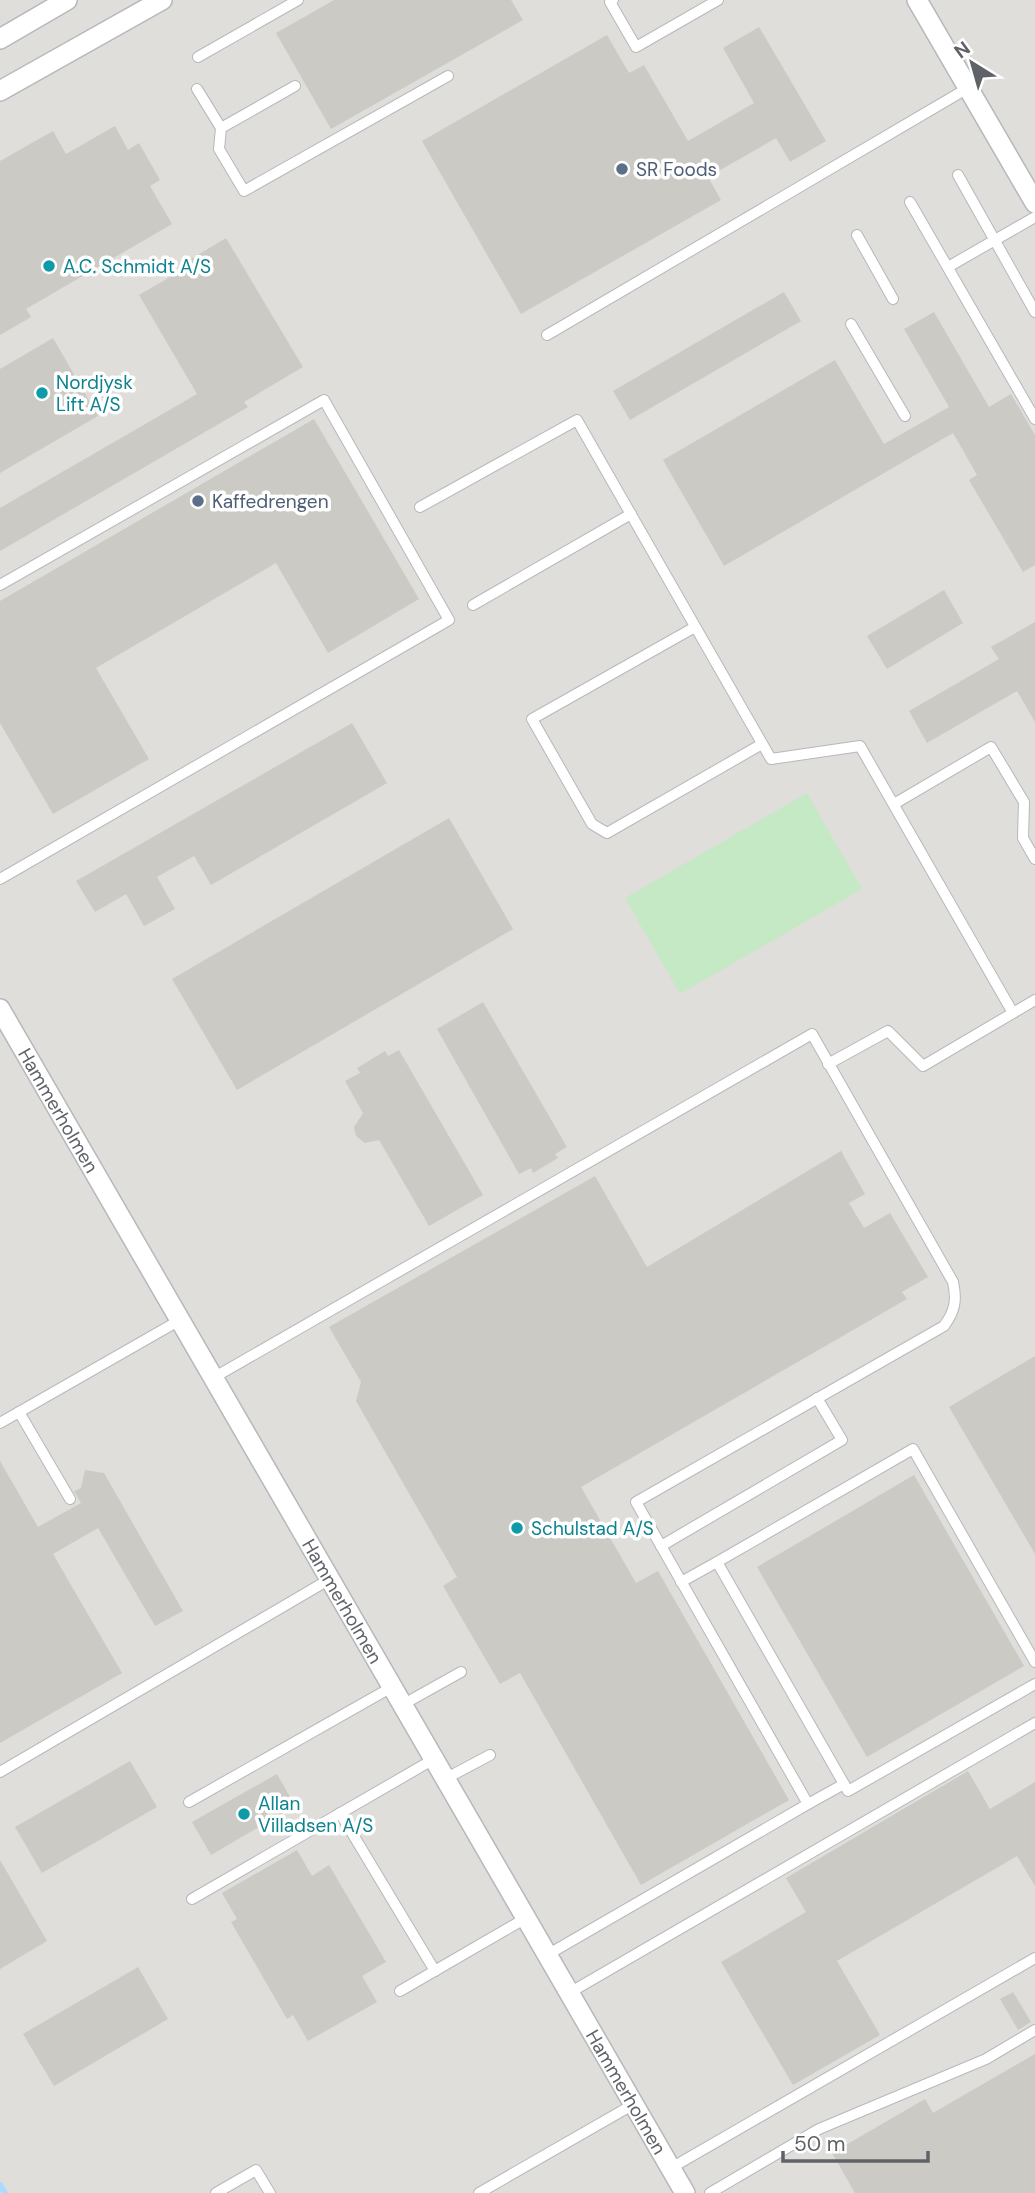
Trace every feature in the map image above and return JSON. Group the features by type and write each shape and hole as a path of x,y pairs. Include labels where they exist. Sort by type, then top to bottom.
{"street":[{"path":"0,39 67,0"},
{"path":"0,91 162,0"},
{"path":"917,0 1035,203"},
{"name":"Hammerholmen","path":"2,1018 180,1320 685,2193"}],"lane":[{"path":"198,57 298,0"},
{"path":"613,0 610,2 636,47 718,0"},
{"path":"197,89 221,128 219,149 244,191 448,76"},
{"path":"221,128 295,86"},
{"path":"547,335 968,88"},
{"path":"958,175 1035,312"},
{"path":"910,202 1035,419"},
{"path":"948,267 1035,217"},
{"path":"857,235 893,299"},
{"path":"851,324 905,416"},
{"path":"0,585 324,400 449,620 0,879"},
{"path":"420,508 576,420 771,759 860,746 1013,1013"},
{"path":"473,605 631,514"},
{"path":"695,627 532,719 548,748 592,824 607,833 762,744"},
{"path":"894,804 991,747 1024,802 1023,838 1035,859"},
{"path":"828,1064 888,1031 923,1066 1035,1000"},
{"path":"213,1378 811,1034 953,1282 956,1298 952,1315 944,1326 636,1502 808,1804"},
{"path":"0,1423 180,1320"},
{"path":"661,1546 842,1440 817,1398"},
{"path":"19,1412 70,1499"},
{"path":"681,1582 913,1449 1035,1662"},
{"path":"717,1562 848,1791 1035,1684"},
{"path":"0,1772 330,1579"},
{"path":"402,1705 461,1671"},
{"path":"188,1802 392,1687"},
{"path":"569,1993 1035,1723"},
{"path":"445,1779 490,1755"},
{"path":"192,1899 434,1759"},
{"path":"547,1955 844,1784"},
{"path":"341,1812 435,1971"},
{"path":"400,1991 526,1918"},
{"path":"671,2168 1035,1958"},
{"path":"710,2193 819,2129 986,2059 1035,2030"},
{"path":"479,2193 634,2104"},
{"path":"216,2193 256,2170 270,2193"}],"shaded area":[{"path":"0,0 1035,0 1035,2193 0,2193"}],"green space":[{"path":"807,793 862,889 680,994 625,898"}],"building":[{"path":"334,0 511,0 523,20 331,129 276,33"},
{"path":"759,27 826,141 790,162 776,138 708,177 721,200 521,314 422,141 607,35 629,73 644,65 688,141 754,103 723,48"},
{"name":"A.C. Schmidt A/S","path":"115,126 128,150 139,143 160,180 150,186 172,224 26,309 31,317 0,335 0,161 53,131 66,154"},
{"path":"226,238 303,367 244,402 248,407 0,551 0,508 197,394 139,295 189,266 186,262"},
{"path":"784,292 801,321 630,420 613,391"},
{"path":"934,312 989,407 1011,394 1035,435 1035,565 1023,572 969,480 977,475 953,433 724,566 663,460 835,360 884,444 949,407 904,329"},
{"name":"Nordjysk Lift A/S","path":"53,338 98,416 0,473 0,369"},
{"path":"314,419 419,599 328,653 276,563 96,668 149,759 53,814 0,723 0,601"},
{"path":"944,590 963,623 887,669 867,636"},
{"path":"1035,622 1035,722 1017,691 927,743 909,711 999,659 991,647"},
{"path":"352,723 387,783 211,885 194,856 157,877 175,909 144,926 126,894 95,912 76,881"},
{"path":"449,818 513,929 237,1090 172,979"},
{"path":"483,1002 567,1147 555,1154 558,1158 533,1173 531,1168 519,1174 437,1029"},
{"path":"399,1050 483,1195 429,1226 379,1140 365,1143 356,1136 354,1127 363,1113 345,1081 360,1073 357,1068 385,1051 388,1056"},
{"name":"Schulstad A/S","path":"841,1151 865,1194 849,1203 864,1228 890,1213 928,1277 902,1292 907,1299 581,1487 636,1583 658,1571 789,1800 641,1885 520,1673 500,1684 443,1586 457,1577 356,1401 361,1382 329,1327 595,1176 647,1267"},
{"path":"1035,1356 1035,1554 949,1407"},
{"path":"0,1461 38,1527 81,1503 74,1491 81,1488 85,1470 104,1473 183,1611 155,1626 98,1528 53,1554 122,1673 0,1743"},
{"path":"914,1475 1024,1666 867,1757 757,1567"},
{"path":"130,1761 157,1807 42,1873 15,1827"},
{"path":"968,1771 990,1809 1035,1782 1035,1886 1017,1856 837,1961 880,2035 793,2085 721,1962 806,1912 786,1878"},
{"name":"Allan Villadsen A/S","path":"277,1774 295,1806 211,1855 192,1822"},
{"path":"297,1850 312,1876 329,1865 386,1962 362,1976 377,2002 308,2041 293,2015 287,2019 231,1922 237,1919 222,1893"},
{"path":"0,1860 47,1941 0,1969"},
{"path":"138,1967 168,2019 54,2086 23,2034"},
{"path":"1013,1992 1031,2022 1018,2030 1000,1999"},
{"path":"1035,2054 1035,2193 855,2193 832,2153 925,2099 933,2113"}],"waterway":[{"path":"0,2185 5,2193"}],"place":[{"name":"SR Foods","path":"622,169"},
{"name":"A.C. Schmidt A/S","path":"49,266"},
{"name":"Nordjysk Lift A/S","path":"42,393"},
{"name":"Kaffedrengen","path":"198,501"},
{"name":"Schulstad A/S","path":"517,1528"},
{"name":"Allan Villadsen A/S","path":"244,1814"}]}
